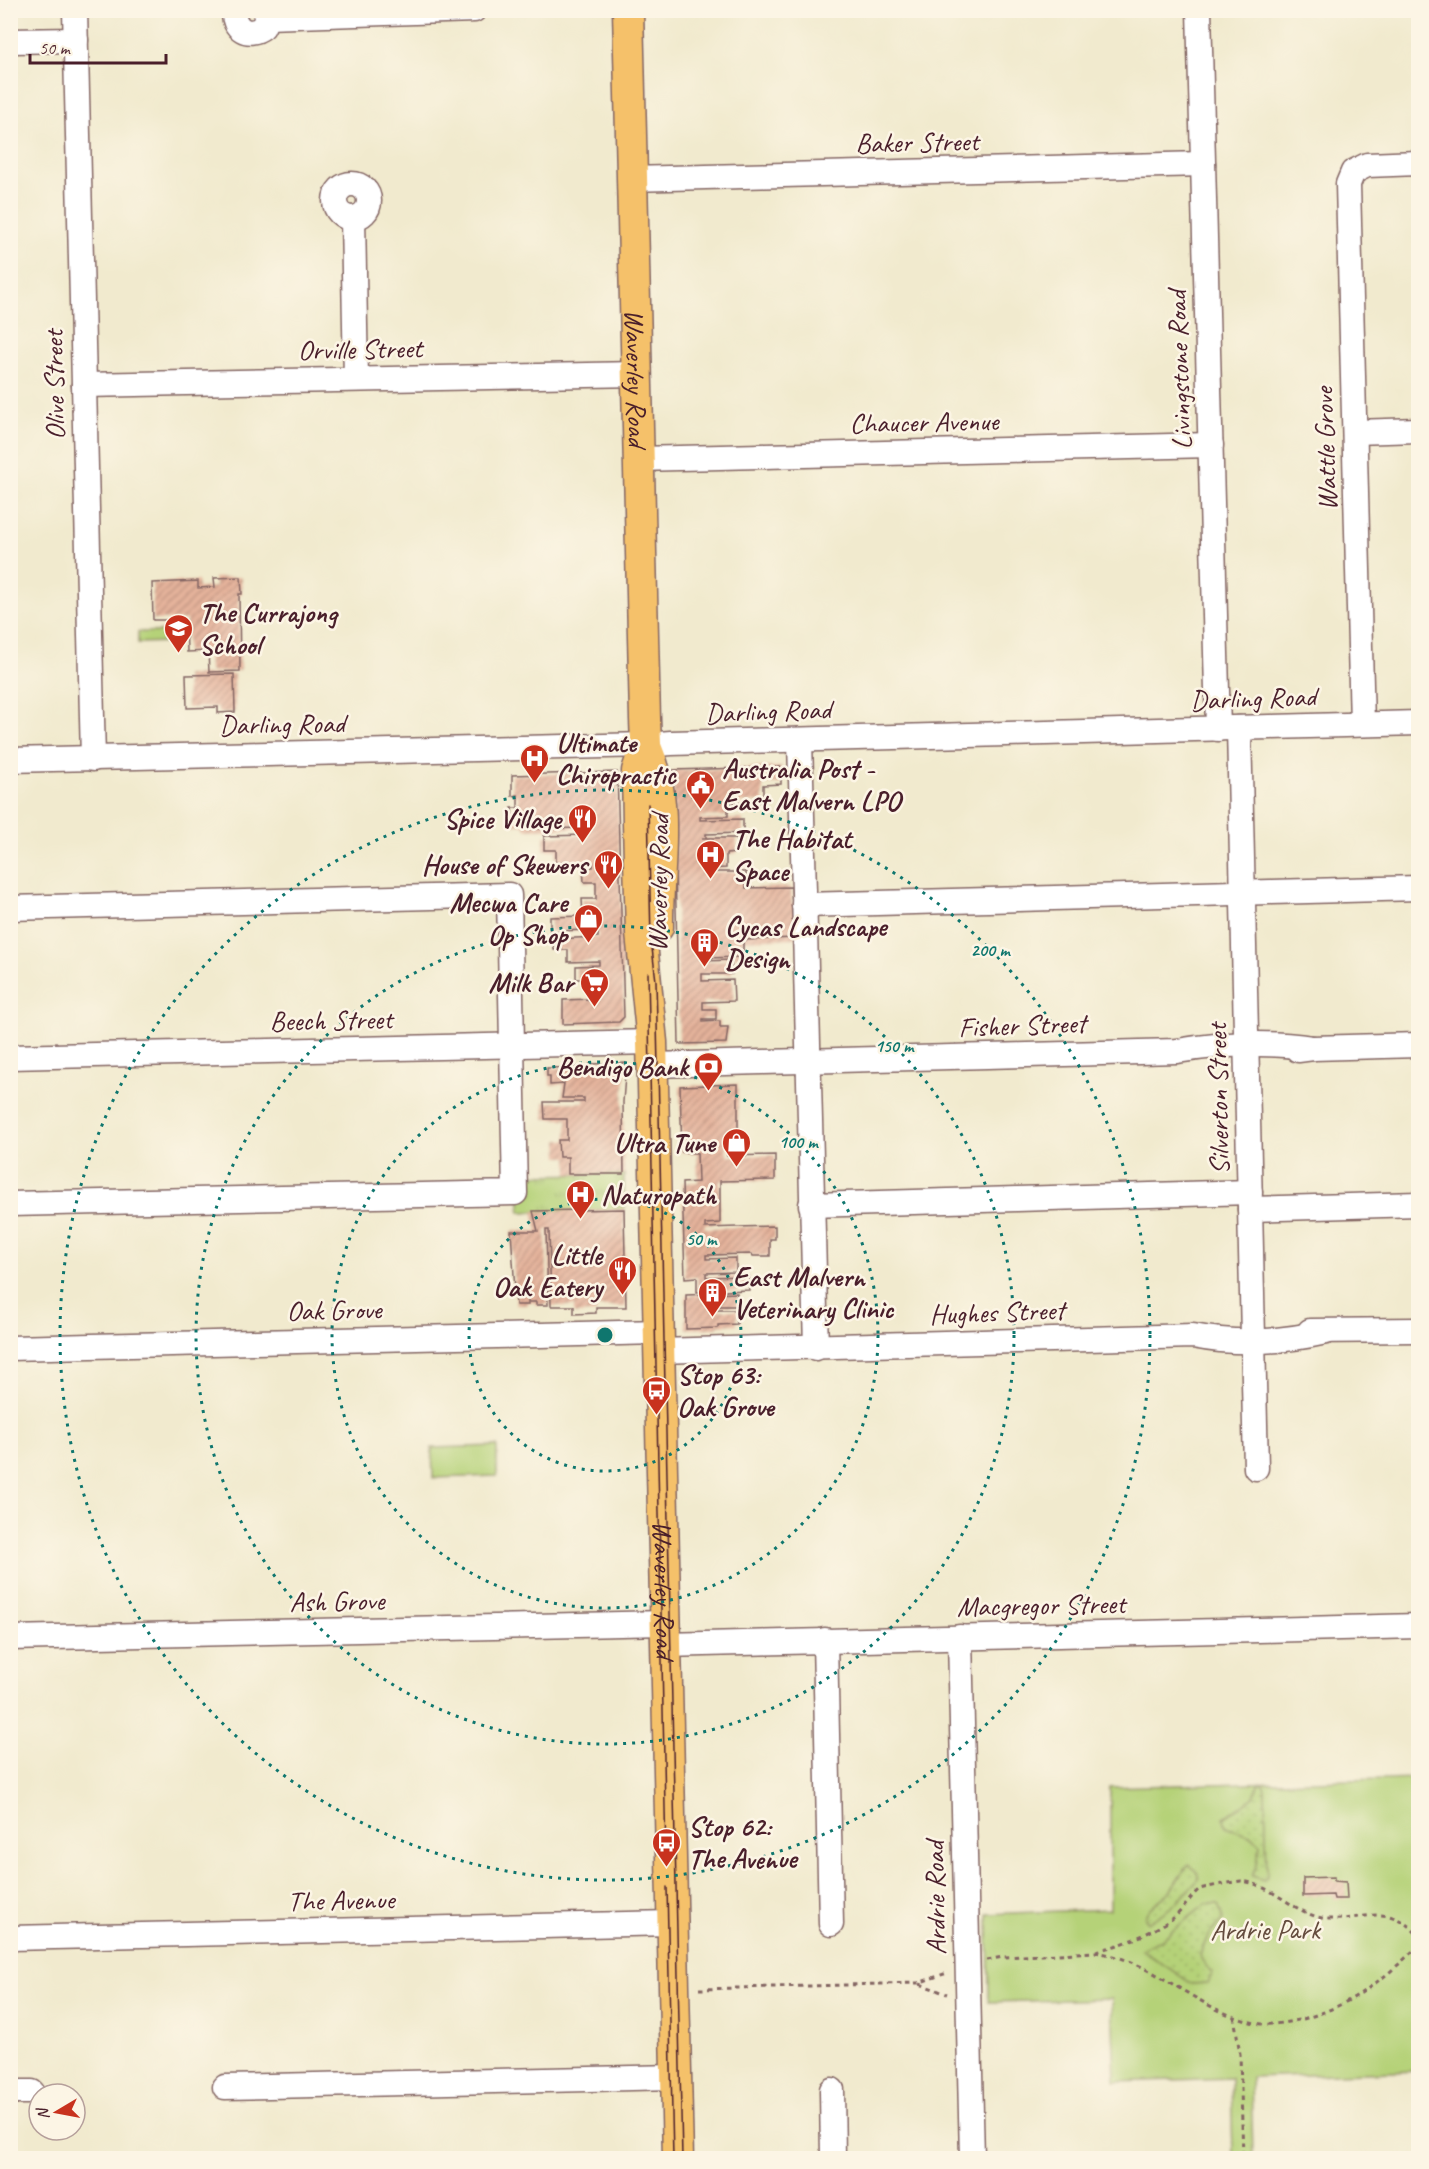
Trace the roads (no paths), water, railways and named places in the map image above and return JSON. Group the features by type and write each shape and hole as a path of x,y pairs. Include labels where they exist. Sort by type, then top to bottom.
{"main road":[{"name":"Waverley Road","path":"628,10 645,745 637,771 638,824 641,933 652,1044 678,2158"}],"street":[{"name":"Olive Street","path":"75,10 93,759"},
{"path":"234,10 233,17 238,27 248,32 263,27 267,14 474,10"},
{"name":"Livingstone Road","path":"1199,10 1211,445 1229,728"},
{"path":"10,41 76,39"},
{"name":"Wattle Grove","path":"1362,724 1348,184 1353,172 1366,165 1419,163"},
{"name":"Baker Street","path":"631,179 1203,165"},
{"path":"353,218 356,379"},
{"name":"Orville Street","path":"84,385 637,374"},
{"path":"1354,432 1419,430"},
{"name":"Chaucer Avenue","path":"638,459 1211,445"},
{"name":"Darling Road","path":"10,760 1419,723"},
{"name":"Silverton Street","path":"1229,728 1243,893 1256,1468"},
{"path":"800,740 816,1348"},
{"path":"804,905 1419,888"},
{"path":"10,909 508,896 515,1193 10,1204"},
{"name":"Fisher Street","path":"652,1044 809,1061 1177,1051 1216,1045 1247,1050 1278,1043 1312,1048 1419,1045"},
{"name":"Beech Street","path":"10,1057 512,1045 652,1044"},
{"path":"811,1205 1250,1200 1419,1204"},
{"name":"Hughes Street","path":"659,1342 816,1348 1193,1336 1211,1331 1253,1335 1419,1330"},
{"name":"Oak Grove","path":"10,1348 659,1342"},
{"name":"Macgregor Street","path":"665,1634 825,1640 1419,1626"},
{"name":"Ash Grove","path":"10,1638 665,1634"},
{"name":"Ardrie Road","path":"960,1637 972,2158"},
{"path":"825,1640 831,1924"},
{"name":"The Avenue","path":"10,1938 672,1923"},
{"path":"225,2087 676,2078"},
{"path":"832,2090 833,2158"}],"tram line":[{"path":"648,804 651,940 656,981 682,2158"},
{"path":"648,973 666,1857"},
{"path":"667,1887 673,2158"}],"place":[{"name":"The Currajong School","path":"178,654"},
{"name":"Ultimate Chiropractic","path":"535,784"},
{"name":"Australia Post - East Malvern LPO","path":"701,810"},
{"name":"Spice Village","path":"582,844"},
{"name":"The Habitat Space","path":"711,880"},
{"name":"House of Skewers","path":"608,890"},
{"name":"Mecwa Care Op Shop","path":"588,944"},
{"name":"Cycas Landscape Design","path":"704,968"},
{"name":"Milk Bar","path":"594,1008"},
{"name":"Bendigo Bank","path":"709,1092"},
{"name":"Ultra Tune","path":"736,1168"},
{"name":"Naturopath","path":"580,1220"},
{"name":"Little Oak Eatery","path":"623,1296"},
{"name":"East Malvern Veterinary Clinic","path":"712,1318"},
{"name":"Stop 63: Oak Grove","path":"656,1416"},
{"name":"Stop 62: The Avenue","path":"667,1868"}],"park label":[{"name":"Ardrie Park","path":"1265,1929"}]}
